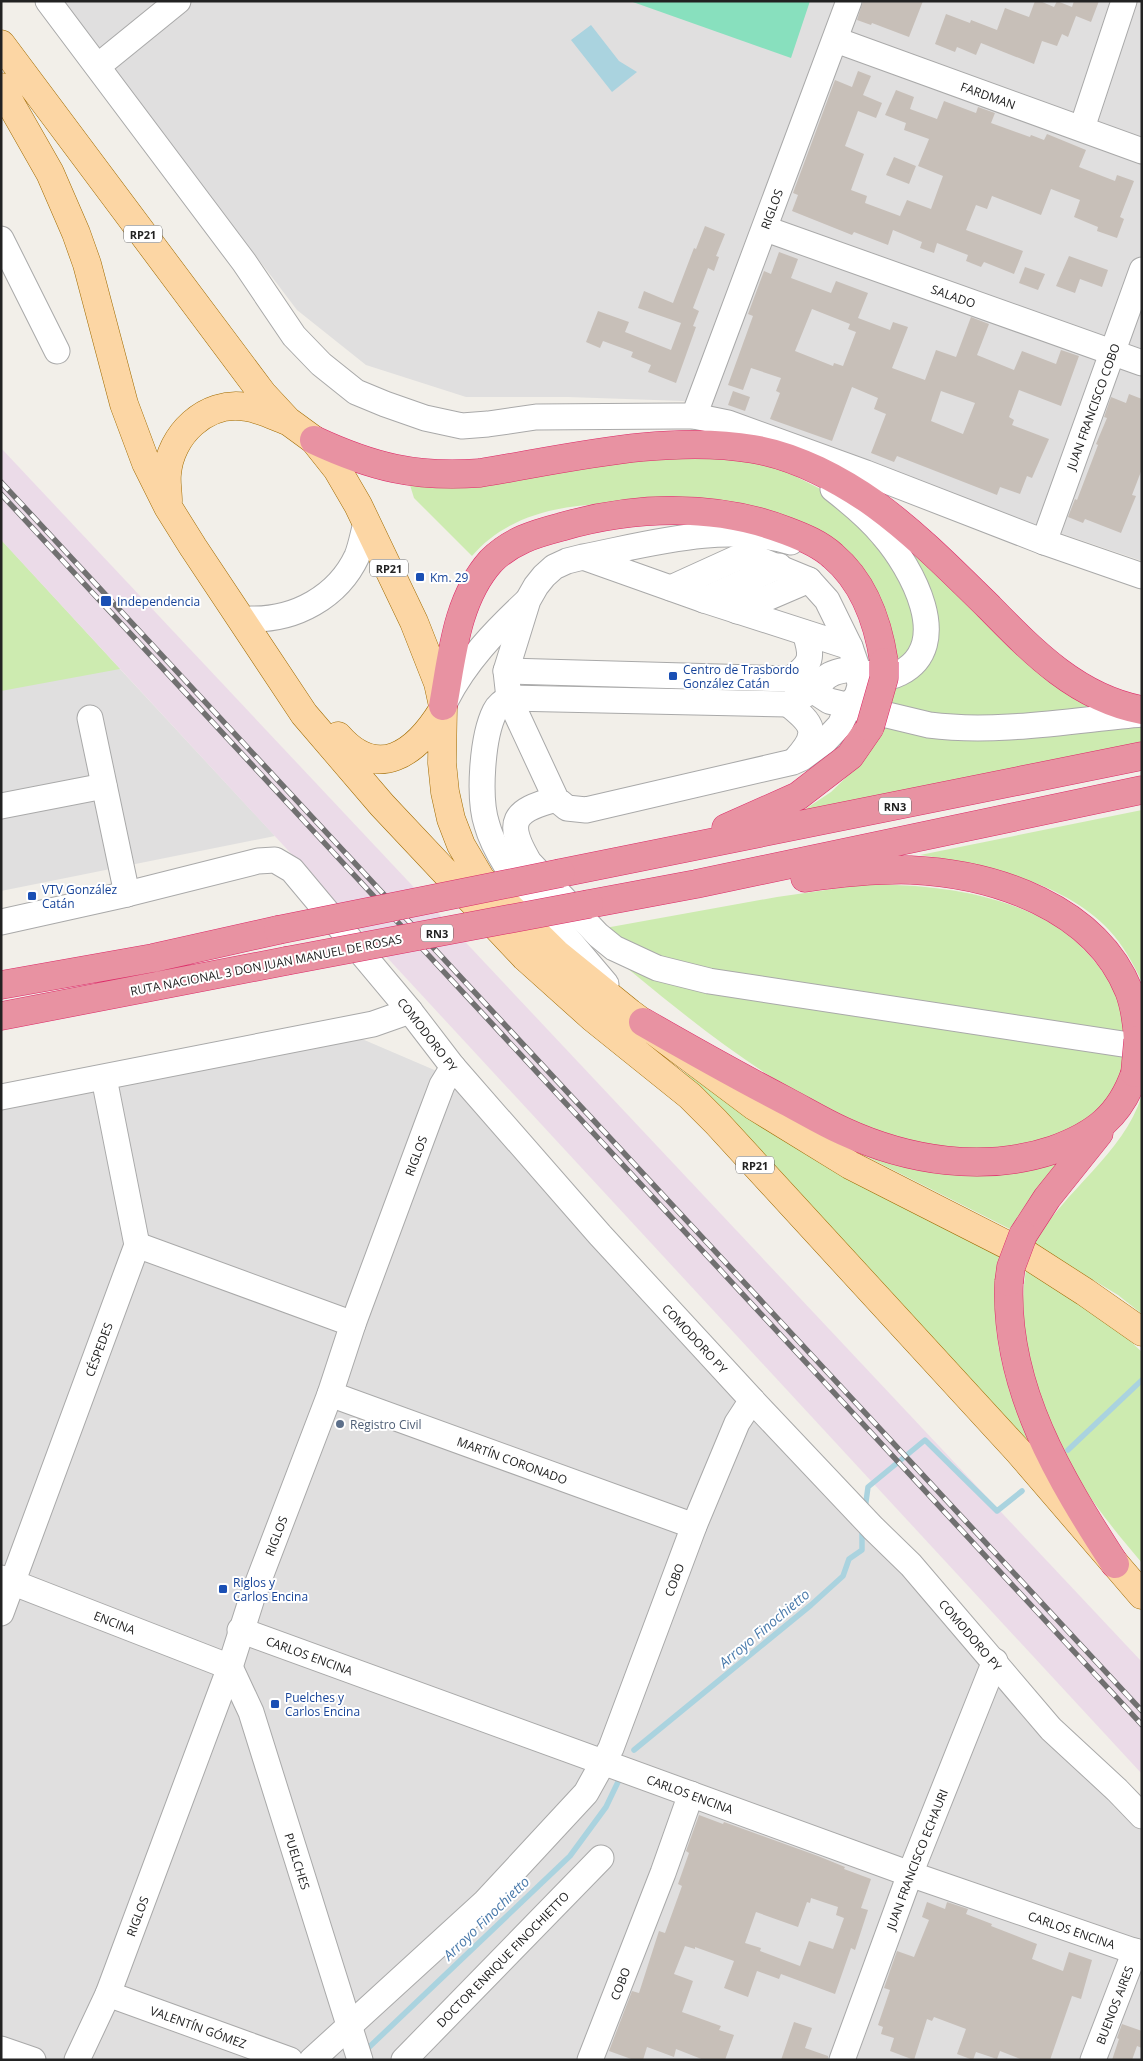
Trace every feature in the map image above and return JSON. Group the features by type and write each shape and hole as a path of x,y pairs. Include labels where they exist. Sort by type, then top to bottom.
{"highway":[{"path":"314,440 343,454 385,468 451,475 480,473 660,446 726,445 754,449 781,456 832,478 875,505 945,564 1024,643 1064,676 1107,699 1142,710"},
{"path":"442,708 460,620 481,574 508,546 529,535 610,515 652,511 701,512 747,518 777,527 808,539 833,556 855,580 868,601 878,627 884,662 884,678 870,727 850,756 798,796 737,824 649,856"},
{"name":"RN3","path":"1,985 153,958 278,930 1142,756"},
{"name":"RN3","path":"696,884 1142,790"},
{"path":"696,884 798,879 875,871 912,870 969,878 1001,886 1032,897 1059,910 1075,921 1102,947 1117,968 1129,991 1136,1017 1140,1044 1135,1073 1118,1109 1107,1121 1092,1144 1047,1198 1024,1235 1011,1267 1008,1308 1010,1334 1025,1394 1042,1436 1064,1480 1115,1564"},
{"name":"RUTA NACIONAL 3 DON JUAN MANUEL DE ROSAS","path":"1,1016 696,884"},
{"path":"637,1017 763,1089 843,1131 883,1146 930,1158 959,1162 987,1162 1042,1153 1065,1146 1107,1121"}],"main road":[{"name":"RP21","path":"1,44 237,360 288,422 314,440 337,469 366,523 414,622 438,683 442,708 442,764 445,792 451,819 470,864 481,879 556,953 754,1106 850,1165 1029,1256 1142,1332"},
{"name":"RP21","path":"1,86 50,172 76,233 87,264 124,404 146,463 168,507 193,547 304,714 382,805 525,957 593,1018 690,1096 716,1122 1019,1452 1142,1596"},
{"path":"168,507 166,474 171,453 183,432 198,418 212,410 228,407 246,407 288,422"},
{"path":"220,585 251,619 313,708 348,748 356,754 376,761 399,756 412,748 422,738 442,708"}],"street":[{"path":"48,1 244,262 294,336 321,364 356,392 425,418 462,426 536,416 694,416 728,423 866,473 1044,542 1142,576"},
{"path":"98,66 178,1"},
{"name":"RIGLOS","path":"694,416 766,229 849,1"},
{"path":"1082,128 1124,1"},
{"name":"FARDMAN","path":"836,40 1142,151"},
{"name":"SALADO","path":"766,229 1142,362"},
{"path":"1,239 57,351"},
{"name":"JUAN FRANCISCO COBO","path":"1044,542 1142,270"},
{"path":"583,557 805,633 854,658 872,677 887,677 897,674 914,664 920,655 926,633 926,619 922,604 907,568 872,522 832,488 781,456"},
{"path":"251,619 279,617 299,612 314,604 329,592 343,578 354,561 366,523"},
{"path":"442,708 454,684 481,647 528,600 544,576 554,567 567,561 699,535 747,534 788,541 833,556"},
{"path":"528,600 506,671 509,698 556,799 567,808 586,810 793,762 802,758 825,741 840,724 857,696 860,686 854,658 827,600 809,580 779,566 758,559 737,558 671,588"},
{"path":"704,600 779,566"},
{"path":"737,611 809,580"},
{"path":"788,704 801,685 811,652 805,633"},
{"path":"506,671 801,685 844,670 854,658"},
{"path":"801,685 829,701 930,725 963,728 1142,714"},
{"path":"637,1017 507,867 495,846 487,826 482,803 482,781 484,756 495,712 501,703 509,698 788,704 806,718 810,725 811,734 808,743 793,762"},
{"path":"1,922 126,894 90,718"},
{"path":"1,806 104,786"},
{"path":"556,799 536,804 524,811 517,819 514,828 518,843 529,862 598,935 614,948 632,958 657,968 710,981 1140,1044"},
{"name":"COMODORO PY","path":"126,894 258,861 275,860 292,870 410,1011 453,1068 600,1235 752,1400 873,1528 911,1565 995,1661 1051,1729 1117,1790 1142,1816"},
{"path":"1,1097 373,1024 410,1011"},
{"name":"RIGLOS","path":"77,2060 108,1994 230,1667 240,1630 330,1394 353,1324 442,1085 453,1068"},
{"path":"104,1078 137,1245 353,1324"},
{"name":"CÉSPEDES","path":"1,1612 7,1580 137,1245"},
{"name":"MARTÍN CORONADO","path":"330,1394 694,1526"},
{"name":"COBO","path":"603,1764 694,1526 737,1423 752,1400"},
{"name":"ENCINA","path":"7,1580 230,1667"},
{"name":"CARLOS ENCINA","path":"240,1630 603,1764 692,1794 910,1874 1138,1952"},
{"name":"JUAN FRANCISCO ECHAURI","path":"845,2059 910,1874 995,1661"},
{"name":"PUELCHES","path":"230,1667 251,1712 354,2044"},
{"path":"312,2060 354,2044 586,1793 603,1764"},
{"name":"COBO","path":"590,2060 663,1874 692,1794"},
{"name":"DOCTOR ENRIQUE FINOCHIETTO","path":"404,2060 601,1858"},
{"name":"BUENOS AIRES","path":"1092,2060 1138,1952"},
{"name":"VALENTÍN GÓMEZ","path":"108,1994 290,2060"},
{"path":"1,2048 33,2060"}],"shaded area":[{"path":"62,1 1142,1 1142,561 683,401 568,397 466,397 366,365 297,310"},
{"path":"1,448 1142,1662 1142,1774 1,540"},
{"path":"1,540 120,669 275,836 1,891"},
{"path":"355,1036 439,1072 74,2060 1,2060 1,1102"},
{"path":"453,1081 1142,1822 1142,2060 92,2060"}],"green space":[{"path":"630,1 810,1 791,58"},
{"path":"703,457 751,462 774,467 891,525 1142,721 1142,746 786,822 831,792 859,765 891,701 835,549 630,507 606,504 569,507 533,516 500,532 472,556 414,498 409,482 635,458"},
{"path":"1,540 120,669 1,691"},
{"path":"1142,810 1142,982 1127,954 1109,930 1091,913 1069,899 1021,878 996,870 920,855"},
{"path":"868,884 917,886 989,898 1035,915 1057,927 1078,944 1099,966 1108,979 1116,992 1125,1018 1123,1073 1105,1103 1085,1119 1061,1133 1011,1147 966,1150 920,1145 906,1141 860,1124 817,1104 775,1079 696,1023 583,932 777,897"},
{"path":"682,1071 784,1137 1001,1258 995,1305 996,1329 1005,1376 1030,1443"},
{"path":"1142,1095 1142,1314 1118,1295 1034,1244 1061,1206 1121,1136 1133,1116"},
{"path":"818,1132 1058,1163 1030,1198 1010,1229"},
{"path":"1026,1270 1119,1331 1142,1352 1142,1563 1106,1518 1075,1474 1051,1426 1033,1371 1025,1333 1023,1296"}],"water":[{"path":"591,25 619,61 637,72 612,92 571,40"}],"building":[{"path":"863,1 923,1 909,37 872,23 871,25 857,20"},
{"path":"1035,1 1040,1 1054,7 1057,1 1072,7 1074,1 1099,1 1091,22 1076,16 1068,37 1062,34 1057,46 1042,41 1034,64 981,43 976,55 957,47 955,52 935,44 946,14 970,23 971,20 997,30 1005,8 1029,17"},
{"path":"858,71 871,76 863,95 882,103 876,118 858,111 845,146 864,154 851,190 867,196 865,203 900,216 907,200 931,209 943,176 918,166 929,139 904,130 906,123 885,115 896,90 914,97 910,109 937,119 944,101 976,113 978,107 995,113 991,123 1044,140 1047,134 1086,150 1079,167 1115,181 1117,175 1134,181 1120,217 1124,219 1117,238 1097,231 1098,227 1074,217 1080,200 1051,189 1041,215 992,196 987,209 976,205 966,230 1023,251 1014,274 984,262 981,267 966,261 968,255 937,243 934,253 920,248 922,242 893,230 888,245 854,232 852,235 792,211 798,195 793,193 835,80 852,87"},
{"path":"894,157 916,166 909,184 886,175"},
{"path":"705,226 725,234 716,256 719,257 714,271 708,268 693,308 699,311 693,326 696,327 676,383 648,372 651,365 631,357 633,352 603,341 600,348 586,342 598,311 629,322 625,332 671,350 681,323 638,308 644,291 673,303 694,248 696,249"},
{"path":"779,252 798,259 791,278 831,293 836,281 868,293 858,318 890,330 893,322 908,327 892,368 925,380 936,350 956,357 971,317 989,324 977,355 1014,370 1022,351 1056,364 1061,350 1079,356 1061,406 1019,390 1009,417 1014,420 1012,425 1049,439 1032,478 1027,476 1020,494 1000,487 997,495 897,456 894,462 871,453 886,414 874,409 878,398 852,387 832,441 770,419 780,393 776,391 781,378 751,368 743,390 728,385 753,316 748,314 764,271 771,274","holes":["812,309 850,324 848,329 856,332 843,366 834,363 833,366 795,351","941,391 975,403 963,434 931,421"]},
{"path":"1069,256 1108,270 1102,287 1080,279 1075,293 1056,286"},
{"path":"1025,267 1045,274 1038,290 1019,283"},
{"path":"733,391 750,397 745,411 728,405"},
{"path":"1129,394 1142,399 1142,469 1132,495 1136,496 1121,533 1085,519 1083,523 1068,517 1075,499 1077,500 1098,445 1096,444 1107,418 1104,417 1111,397 1126,403"},
{"path":"699,1815 723,1824 724,1822 818,1856 845,1867 844,1869 871,1879 861,1908 868,1910 855,1950 851,1948 835,1994 781,1974 779,1979 757,1971 748,1997 724,1988 734,1961 695,1947 695,1949 685,1946 674,1974 693,1981 682,2012 721,2026 719,2030 734,2035 725,2060 704,2060 676,2049 674,2057 647,2047 643,2060 634,2060 609,2051 632,1991 639,1993 659,1931 665,1933 682,1886 678,1884 689,1853 686,1851","holes":["811,1898 838,1907 836,1915 844,1918 833,1949 809,1941 800,1966 760,1951 761,1948 745,1943 756,1912 798,1927 807,1902 810,1903"]},
{"path":"927,1902 945,1909 947,1902 968,1909 966,1914 1037,1944 1032,1959 1063,1971 1069,1952 1092,1960 1081,1999 1072,1996 1050,2060 1023,2060 1000,2051 997,2059 976,2052 973,2060 957,2054 966,2029 934,2017 932,2021 927,2019 914,2060 890,2051 894,2038 881,2034 883,2027 878,2025 890,1990 884,1988 897,1951 914,1957 929,1920 922,1917"},
{"path":"794,2022 812,2028 805,2048 828,2056 828,2060 781,2060"},
{"path":"1122,2024 1142,2031 1142,2048 1137,2046 1132,2060 1112,2060 1119,2039 1117,2038"}],"waterway":[{"name":"Arroyo Finochietto","path":"1068,1450 1142,1380"},
{"name":"Arroyo Finochietto","path":"865,1509 868,1487 925,1440 997,1511 1022,1491"},
{"name":"Arroyo Finochietto","path":"634,1750 811,1605 843,1576 849,1559 862,1550 862,1530"},
{"name":"Arroyo Finochietto","path":"364,2052 570,1856 606,1807 618,1782"}],"railway":[{"path":"1,482 1142,1711"},
{"path":"1,494 1142,1725"}],"place":[{"name":"Km. 29","path":"420,577"},
{"name":"Independencia","path":"106,601"},
{"name":"Centro de Trasbordo González Catán","path":"673,676"},
{"name":"VTV González Catán","path":"32,896"},
{"name":"Registro Civil","path":"340,1424"},
{"name":"Riglos y Carlos Encina","path":"223,1589"},
{"name":"Puelches y Carlos Encina","path":"275,1704"}]}
